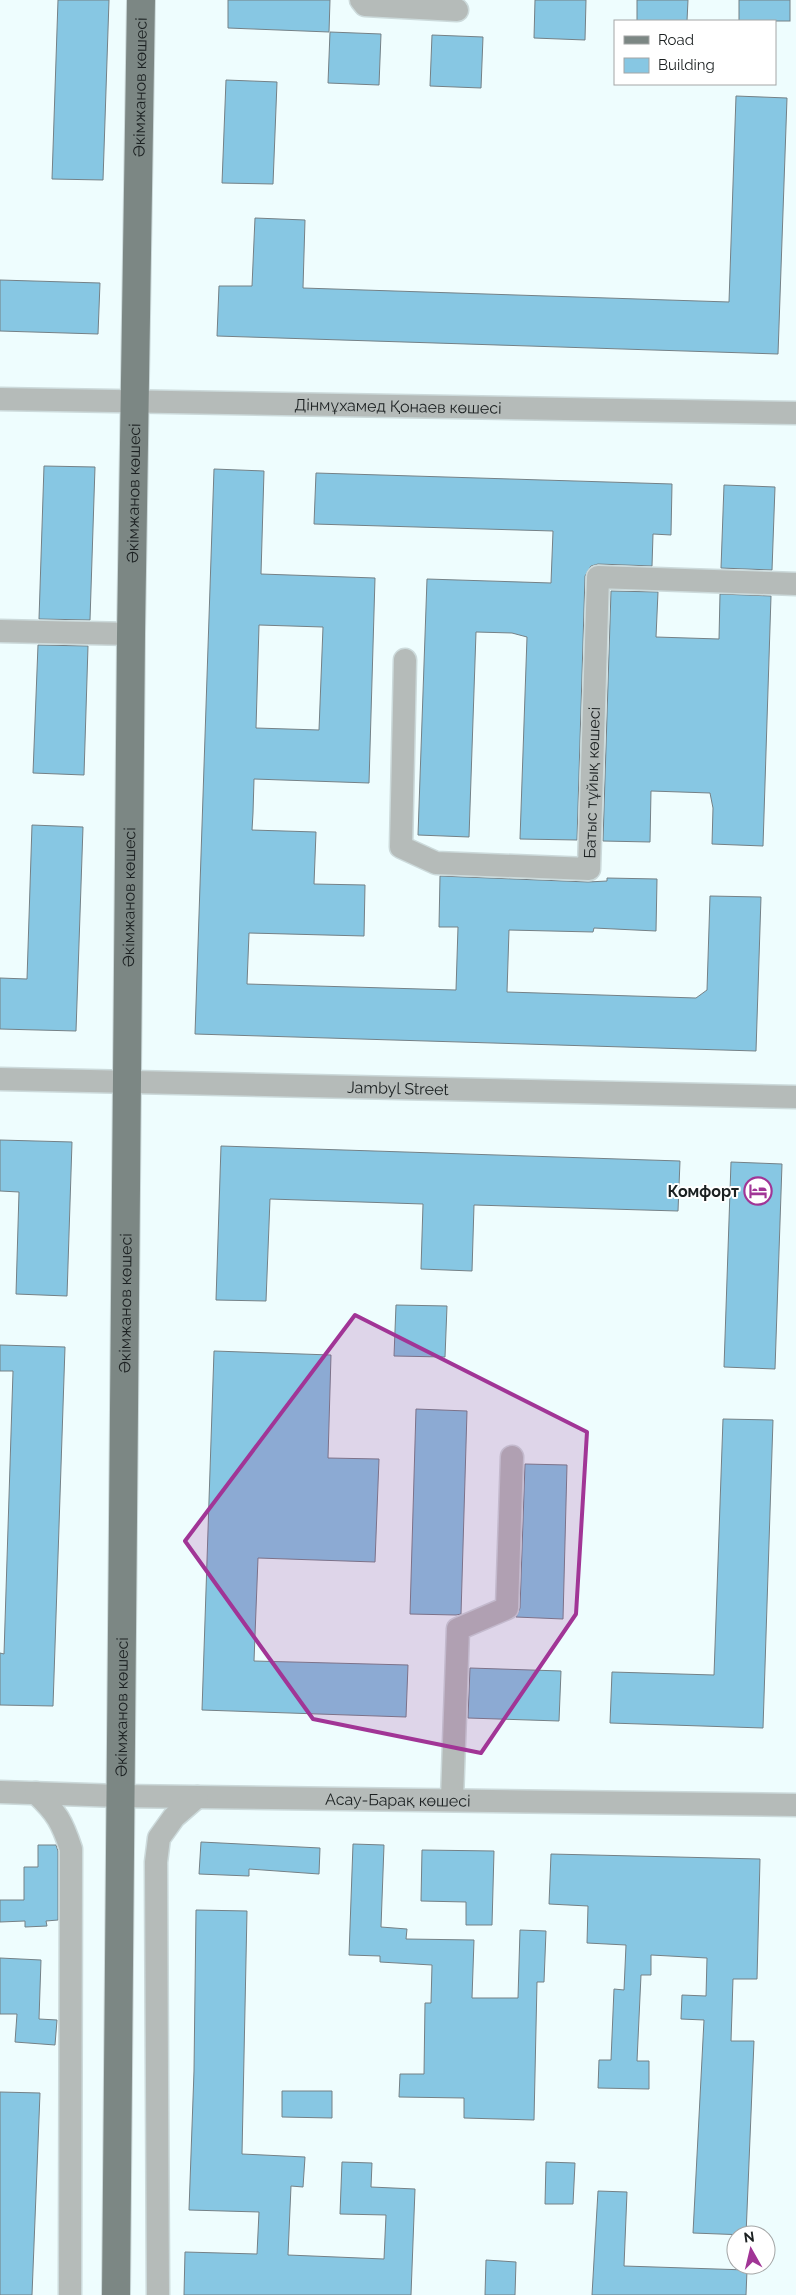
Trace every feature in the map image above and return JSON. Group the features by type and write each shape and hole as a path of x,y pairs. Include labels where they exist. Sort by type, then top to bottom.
{"main road":[{"name":"Әкімжанов көшесі","path":"116,2295 131,634 142,0"}],"street":[{"path":"361,0 364,5 457,10"},
{"name":"Дінмұхамед Қонаев көшесі","path":"0,399 796,414"},
{"name":"Батыс тұйық көшесі","path":"405,660 401,847 436,864 589,869 598,577 796,584"},
{"path":"0,631 131,634"},
{"name":"Jambyl Street","path":"0,1079 796,1098"},
{"path":"452,1799 458,1629 507,1608 512,1457"},
{"name":"Асау-Барақ көшесі","path":"0,1792 120,1796 796,1805"},
{"path":"36,1794 54,1810 64,1829 71,1849 70,2295"},
{"path":"158,2295 156,1862 159,1838 174,1817 198,1797"}],"highlighted area":[{"path":"355,1315 587,1432 576,1614 481,1753 313,1719 185,1541"}],"building":[{"path":"58,0 109,0 103,180 52,179"},
{"path":"228,0 330,0 329,32 228,28"},
{"path":"535,0 586,0 585,40 534,38"},
{"path":"637,0 688,0 687,20 637,20"},
{"path":"739,0 790,0 790,21 739,20"},
{"path":"330,32 381,34 379,85 328,83"},
{"path":"432,35 483,37 481,88 430,86"},
{"path":"226,80 277,82 273,184 222,183"},
{"path":"736,96 787,98 778,354 217,336 219,286 252,286 255,218 305,220 303,288 729,302"},
{"path":"0,280 100,283 98,334 0,331"},
{"path":"44,466 95,467 90,620 39,619"},
{"path":"214,469 264,471 261,574 375,578 369,783 254,779 252,830 316,832 314,884 365,885 364,936 249,933 247,984 456,990 458,927 439,927 440,876 588,882 607,881 607,878 657,879 656,931 594,928 593,932 509,930 507,992 696,998 707,990 710,896 761,897 756,1051 195,1034","holes":["259,625 323,627 319,730 256,728"]},
{"path":"316,473 672,484 671,535 653,534 652,566 598,564 591,566 585,576 577,840 520,839 527,637 512,633 476,632 469,837 418,835 427,579 551,583 553,531 314,524"},
{"path":"724,485 775,487 772,570 721,568"},
{"path":"611,591 658,592 656,637 719,639 720,594 771,596 763,846 712,844 713,808 710,793 651,791 650,842 603,841"},
{"path":"38,645 88,646 84,775 33,773"},
{"path":"32,825 83,827 76,1031 0,1029 0,978 27,979"},
{"path":"0,1140 72,1142 67,1296 16,1294 19,1192 0,1191"},
{"path":"221,1146 680,1161 678,1211 474,1205 472,1271 421,1269 423,1204 270,1199 266,1301 216,1300"},
{"path":"731,1162 782,1164 775,1369 724,1367"},
{"path":"396,1305 447,1306 445,1357 394,1356"},
{"path":"0,1345 65,1347 53,1706 0,1705 0,1653 4,1654 13,1371 0,1371"},
{"path":"214,1351 331,1355 328,1458 379,1459 375,1562 258,1558 254,1661 408,1665 406,1717 202,1710"},
{"path":"416,1409 467,1411 461,1614 410,1614"},
{"path":"723,1419 773,1420 763,1728 610,1723 612,1672 714,1675"},
{"path":"525,1464 567,1465 563,1619 516,1617 520,1608"},
{"path":"470,1668 561,1671 559,1721 468,1718"},
{"path":"201,1842 320,1848 319,1874 249,1869 249,1876 199,1874"},
{"path":"353,1844 384,1845 381,1927 407,1929 406,1939 474,1940 472,1998 518,1998 520,1930 546,1931 544,1982 537,1982 534,2120 464,2118 464,2098 399,2097 400,2074 424,2074 425,2003 431,2003 432,1965 380,1962 380,1956 349,1955"},
{"path":"38,1845 56,1845 58,1851 58,1920 46,1921 47,1926 25,1927 25,1921 0,1922 0,1900 24,1900 24,1867 38,1867"},
{"path":"422,1850 494,1851 492,1925 466,1925 466,1902 421,1901"},
{"path":"551,1854 760,1859 757,1979 733,1979 731,2041 754,2041 746,2225 726,2225 726,2234 693,2233 704,2020 681,2019 682,1995 706,1996 707,1958 651,1955 651,1975 641,1975 637,2061 649,2061 649,2089 598,2088 599,2060 611,2060 614,1989 624,1990 626,1945 587,1943 588,1906 549,1904"},
{"path":"196,1910 247,1911 242,2154 305,2157 303,2187 291,2186 288,2255 384,2259 386,2215 340,2214 342,2162 372,2163 371,2187 415,2189 411,2295 184,2295 185,2252 257,2254 259,2212 189,2210 194,2071"},
{"path":"0,1958 41,1960 39,2019 57,2020 55,2045 15,2042 17,2014 0,2014"},
{"path":"282,2091 332,2091 332,2118 282,2117"},
{"path":"0,2092 40,2093 32,2295 0,2295"},
{"path":"546,2162 575,2163 573,2204 545,2204"},
{"path":"598,2191 627,2192 624,2266 726,2269 726,2275 747,2275 746,2295 592,2295"},
{"path":"486,2260 516,2262 515,2295 485,2295"}],"place":[{"name":"Комфорт","path":"758,1191"}]}
